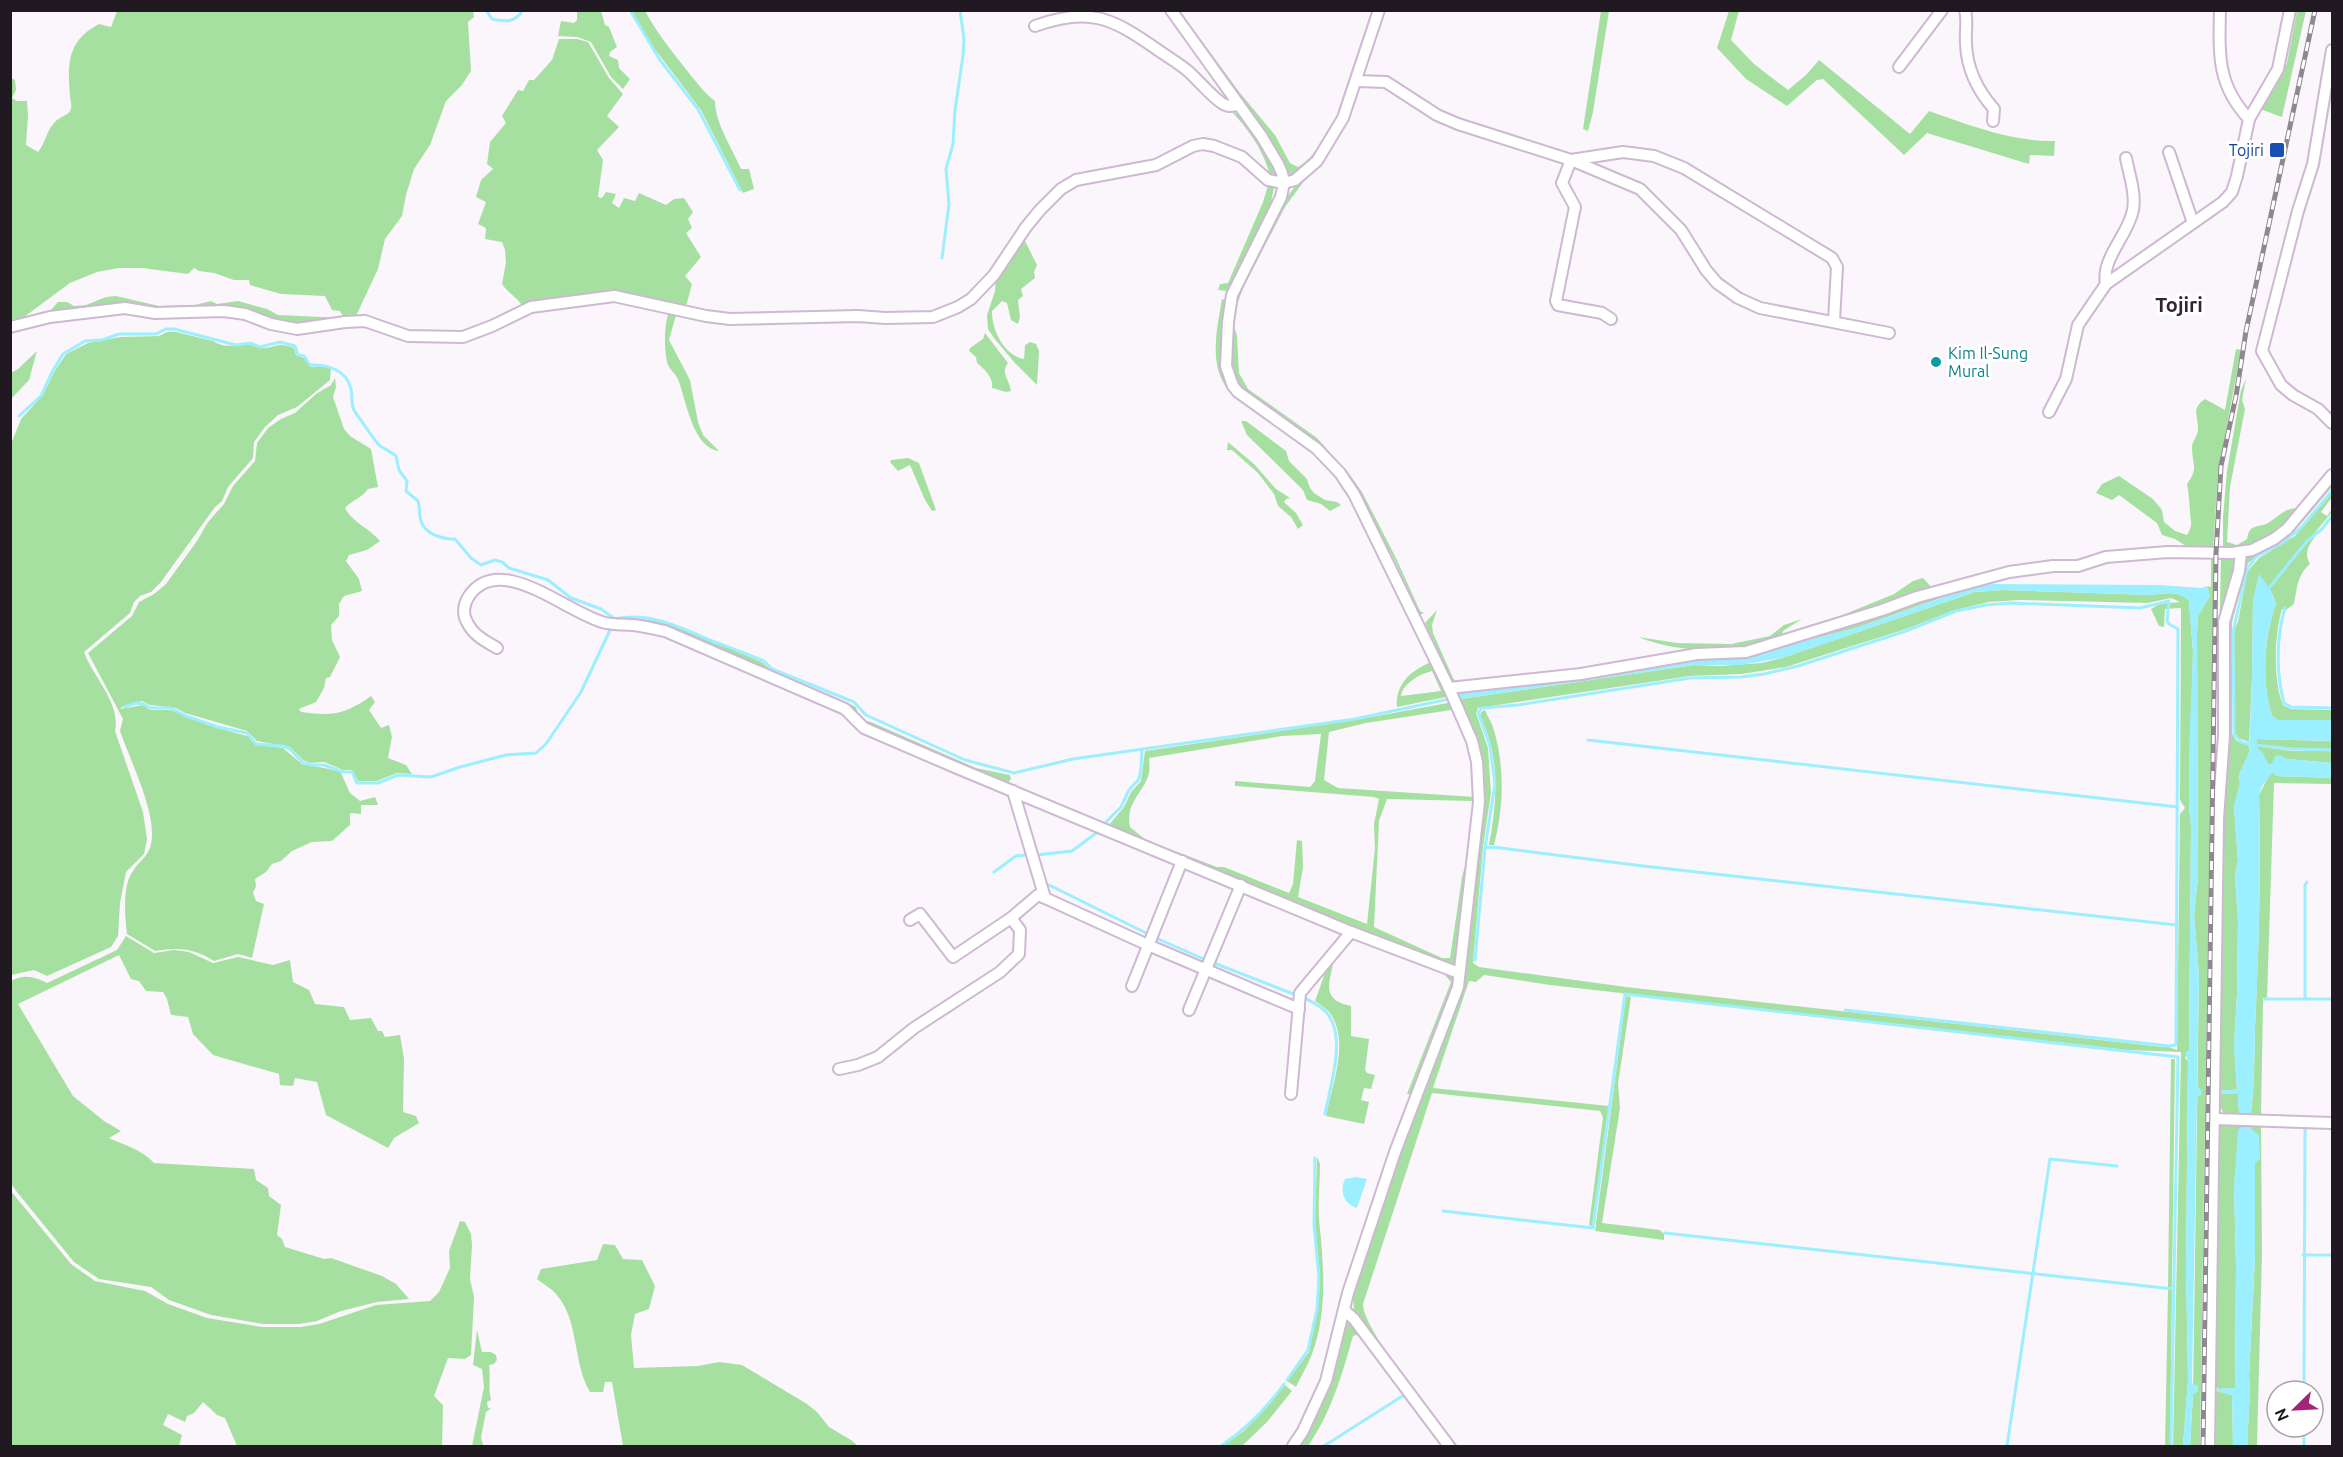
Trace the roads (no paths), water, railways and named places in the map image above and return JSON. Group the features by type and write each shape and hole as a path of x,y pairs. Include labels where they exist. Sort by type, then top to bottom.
{"street":[{"path":"1171,10 1278,164 1284,183 1281,197 1232,295 1226,366 1233,386 1238,392 1303,438 1328,461 1347,483 1361,505 1472,741 1479,783 1458,987 1395,1152 1344,1310 1326,1380 1303,1431 1293,1446"},
{"path":"10,327 50,317 125,308 155,313 224,311 245,314 271,324 297,329 345,321 365,321 408,336 463,337 531,307 614,296 730,319 858,316 918,318 946,312 971,299 994,275 1040,210 1061,189 1076,180 1156,165 1193,146 1203,144 1242,157 1268,180 1284,183 1295,180 1317,161 1343,118 1379,10"},
{"path":"1899,67 1942,10"},
{"path":"1965,10 1966,46 1972,73 1980,93 1994,109 1993,121"},
{"path":"2220,10 2222,69 2226,86 2237,106 2249,118"},
{"path":"2049,412 2066,379 2078,325 2106,285 2223,202 2232,192 2249,118 2278,69 2290,10"},
{"path":"1035,26 1060,17 1093,16 1108,20 1125,28 1186,69 1223,104 1239,105"},
{"path":"2332,50 2313,164 2298,211 2262,351 2281,385 2318,409 2332,423"},
{"path":"1356,81 1386,82 1437,115 1458,124 1571,160 1640,189 1681,230 1717,284 1738,298 1760,308 1890,333"},
{"path":"1571,160 1623,152 1654,156 1684,168 1832,258 1837,267 1834,321"},
{"path":"2169,152 2193,224"},
{"path":"2106,285 2104,273 2129,226 2134,208 2126,158"},
{"path":"1571,160 1562,183 1575,207 1556,301 1558,305 1602,313 1611,319"},
{"path":"1449,688 1581,674 1697,654 1746,652 1917,597 2009,572 2053,566 2069,567 2106,557 2168,552 2241,553 2262,546 2287,529 2332,475"},
{"path":"2209,1446 2218,819 2224,735 2224,622 2239,571 2241,553"},
{"path":"497,648 479,638 464,617 467,598 480,584 489,580 501,579 513,582 607,624 634,625 665,631 845,709 864,728 1351,932 1459,973"},
{"path":"1013,791 1045,898"},
{"path":"1132,986 1182,861"},
{"path":"1189,1010 1241,885"},
{"path":"909,920 920,914 953,957 1011,918 1038,895 1299,1009"},
{"path":"839,1069 878,1057 914,1028 1000,972 1018,954 1020,930 1011,918"},
{"path":"1291,1094 1300,993 1351,932"},
{"path":"2215,1119 2332,1123"},
{"path":"1344,1310 1354,1319 1449,1446"}],"water":[{"path":"2259,574 2276,603 2265,659 2266,688 2272,715 2278,720 2332,720 2332,741 2257,739 2256,747 2262,752 2269,765 2272,764 2275,756 2280,755 2287,759 2332,763 2332,778 2276,776 2273,772 2262,786 2259,795 2260,853 2254,1083 2250,1118 2241,1118 2238,1094 2219,1094 2219,1091 2237,1089 2234,1045 2238,921 2235,875 2238,861 2234,807 2240,784 2239,775 2249,753 2253,601"},
{"path":"1982,584 2159,585 2202,588 2207,586 2210,596 2198,616 2197,633 2198,877 2194,915 2199,975 2197,1086 2202,1094 2197,1097 2192,1383 2198,1386 2198,1392 2193,1394 2190,1446 2183,1446 2188,1380 2186,1269 2188,1061 2185,1053 2189,1050 2191,826 2189,751 2193,652 2189,601 2172,594 2003,590 1975,592 1782,658 1741,665 1694,665 1461,699 1458,694 1695,659 1736,658 1856,628"},
{"path":"2244,1125 2250,1126 2259,1135 2260,1159 2255,1163 2255,1257 2248,1446 2233,1446 2232,1395 2217,1391 2218,1389 2235,1388 2234,1186 2238,1130"},
{"path":"1356,1177 1367,1179 1357,1208 1346,1200 1343,1192 1345,1179"}],"waterway":[{"path":"486,10 492,19 505,21 517,17 523,10"},
{"path":"630,10 660,60 698,109 740,190"},
{"path":"942,258 949,204 946,169 953,144 955,110 963,56 964,39 960,10"},
{"path":"19,416 41,396 63,354 85,341 102,340 119,334 156,334 166,329 174,329 236,345 250,343 260,347 280,342 295,346 298,355 304,356 310,365 329,367 341,373 349,382 355,412 378,444 396,456 399,470 407,481 406,491 418,501 421,521 426,530 440,537 455,539 471,558 481,565 495,560 509,568 548,580 571,598 601,609 615,619 641,617 679,627 764,661 772,669 854,702 866,715 965,760 1014,773 1073,759 1355,719 1449,699"},
{"path":"2249,744 2241,742 2234,734 2233,632 2247,569 2256,557 2282,543 2300,529 2332,491"},
{"path":"2269,588 2307,541 2322,529 2332,516"},
{"path":"1475,960 1485,848 1495,784 1490,746 1478,712 1482,708 1518,705 1690,678 1764,674 1798,666 1906,631 1956,611 1986,605 2011,603 2140,608 2169,601 2167,621 2178,629 2176,1045 1845,1010"},
{"path":"2285,608 2278,655 2284,703 2291,707 2332,708"},
{"path":"124,707 136,703 150,708 171,708 218,727 247,733 256,744 283,746 290,749 302,762 352,772 357,783 378,783 398,775 431,777 506,755 536,753 546,744 581,692 611,628"},
{"path":"1588,740 2178,807"},
{"path":"2256,745 2332,750"},
{"path":"1105,823 1121,807 1129,790 1139,779 1142,750"},
{"path":"1037,855 1072,851 1099,831"},
{"path":"1485,848 1493,847 1643,866 2176,925"},
{"path":"994,872 1016,856 1027,855"},
{"path":"2305,999 2305,885 2307,882"},
{"path":"1049,885 1150,935"},
{"path":"1156,938 1206,960"},
{"path":"1214,963 1296,995"},
{"path":"1443,1211 1593,1228 1625,994 2178,1057 2171,1446"},
{"path":"1303,997 1327,1013 1336,1035 1335,1062 1325,1114"},
{"path":"2265,999 2332,999"},
{"path":"2304,1379 2305,1128"},
{"path":"1287,1380 1308,1350 1317,1309 1319,1277 1314,1225 1315,1158"},
{"path":"2007,1446 2050,1159 2117,1166"},
{"path":"1665,1233 2173,1289"},
{"path":"2303,1255 2332,1255"},
{"path":"1221,1446 1256,1418 1284,1384"},
{"path":"1324,1446 1404,1395 1443,1446"},
{"path":"2304,1439 2304,1446"}],"railway":[{"path":"2203,1446 2216,553 2221,466 2236,396 2246,331 2315,10"}],"place":[{"name":"Tojiri","path":"2277,150"},
{"name":"Kim Il-Sung Mural","path":"1936,362"}],"district":[{"name":"Tojiri","path":"2179,304"}]}
